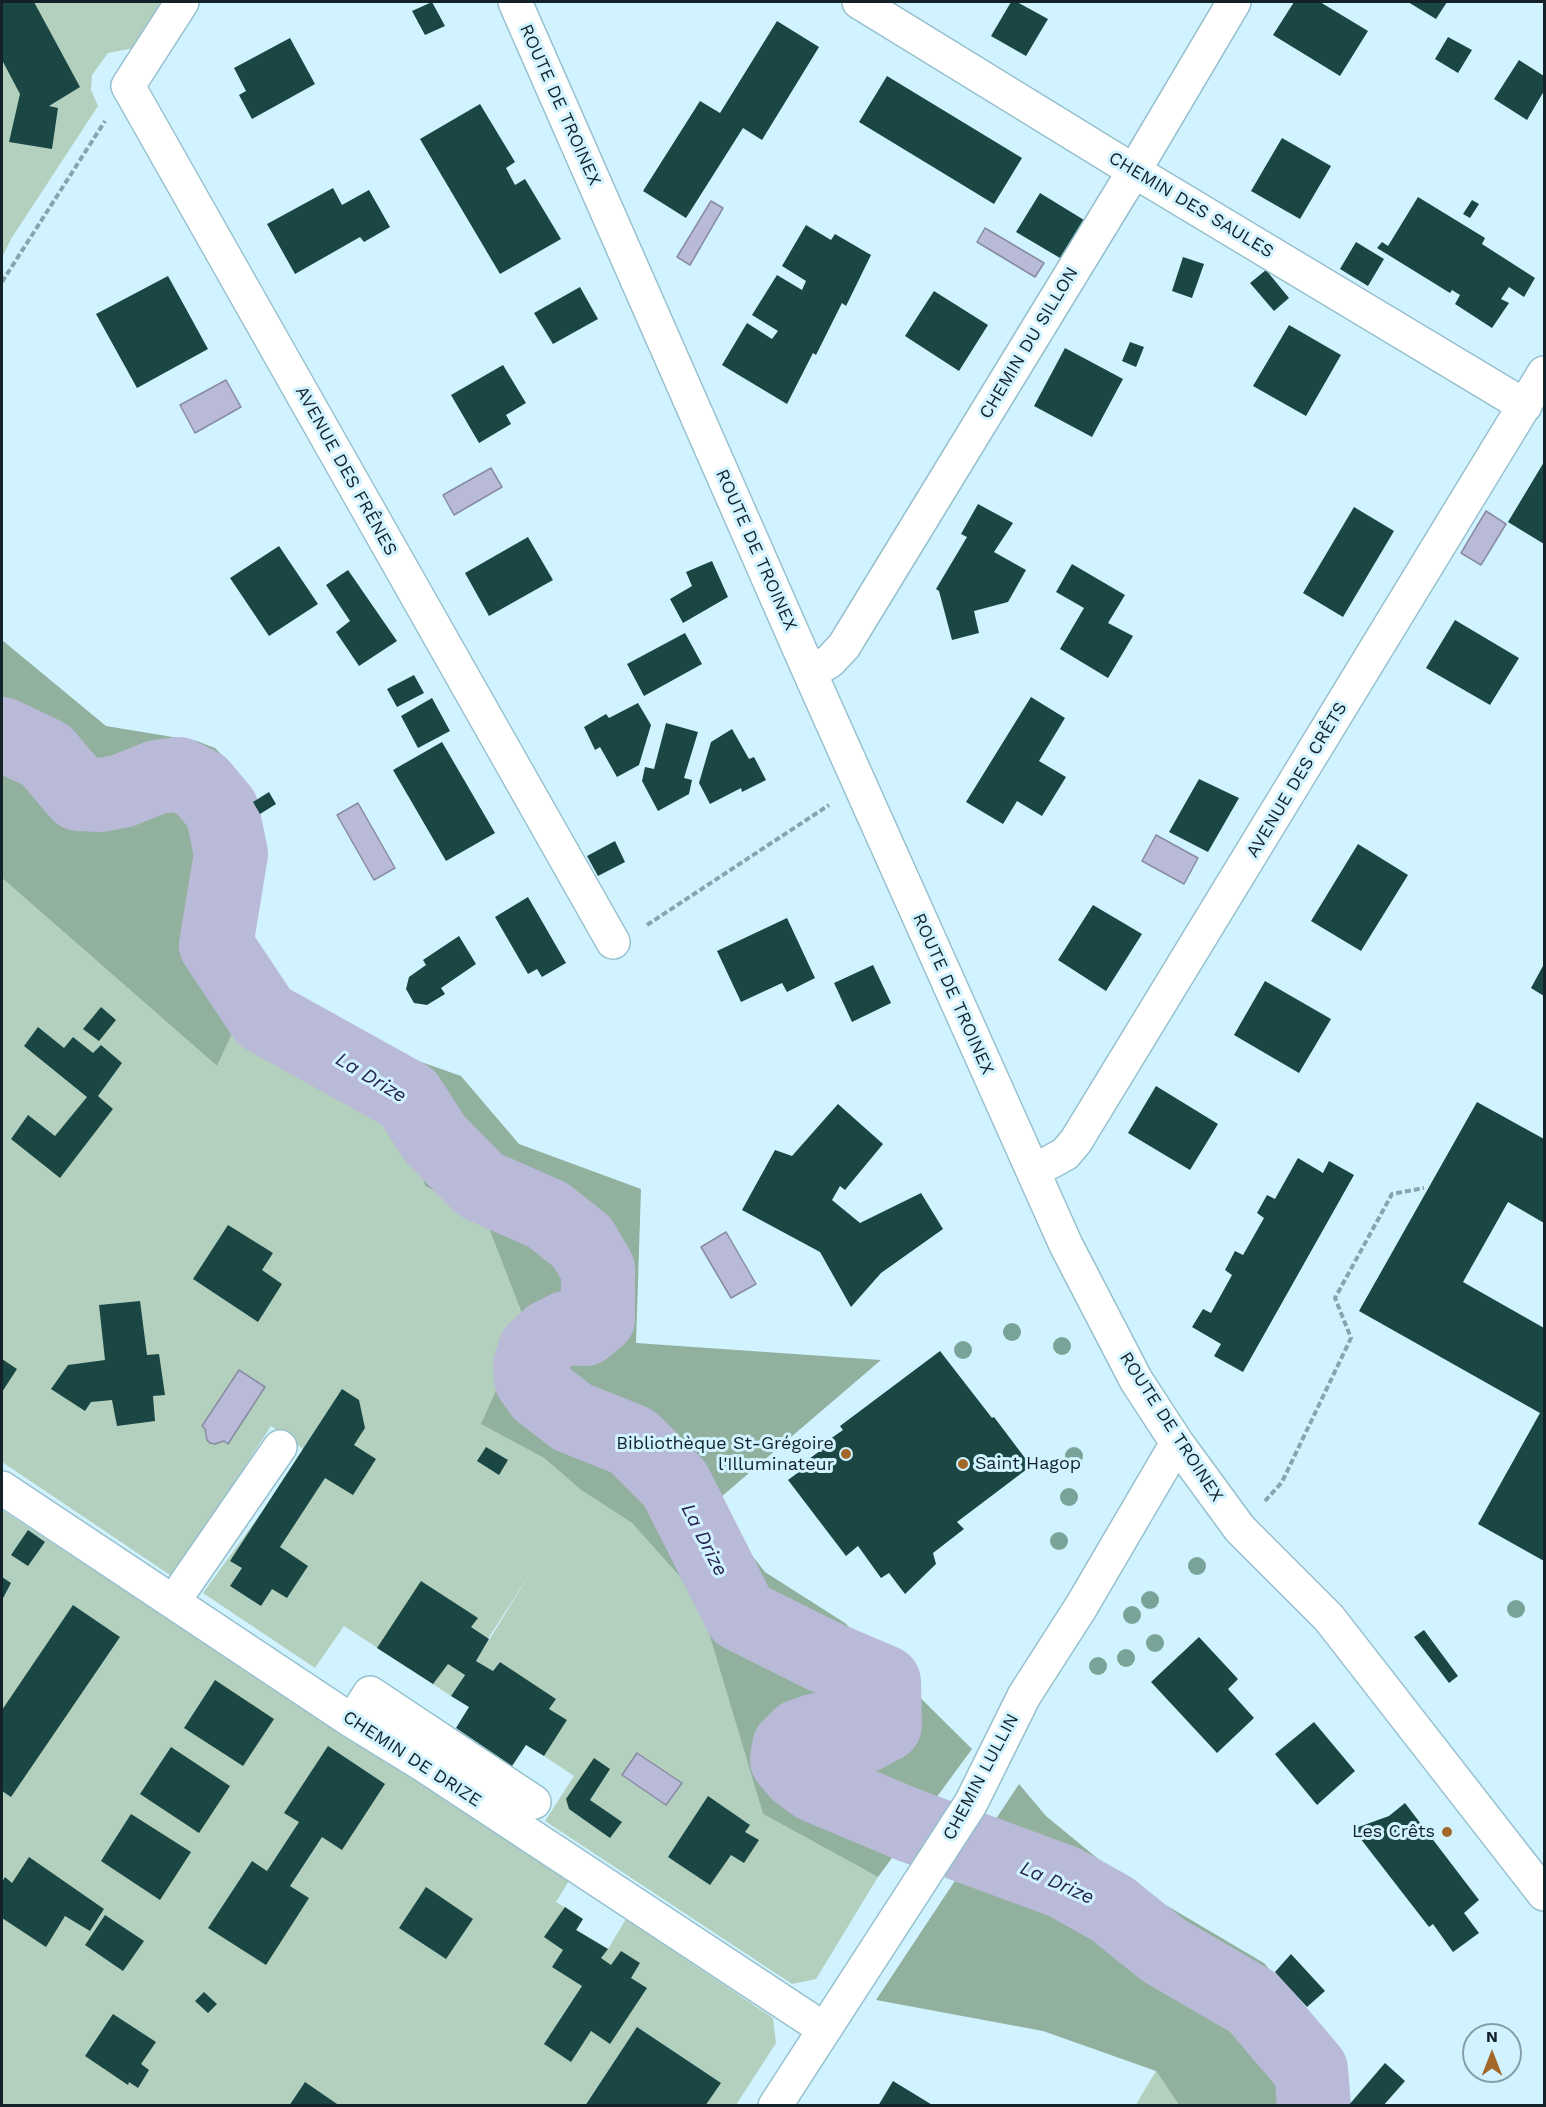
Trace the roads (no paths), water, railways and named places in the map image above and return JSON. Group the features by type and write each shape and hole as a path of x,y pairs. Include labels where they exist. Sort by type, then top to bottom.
{"street":[{"name":"AVENUE DES FRÊNES","path":"182,2 128,86 613,942"},
{"name":"ROUTE DE TROINEX","path":"514,2 810,673 1066,1245 1136,1380 1177,1443 1240,1529 1329,1618 1545,1894"},
{"name":"CHEMIN DES SAULES","path":"859,2 1134,171 1525,406"},
{"name":"CHEMIN DU SILLON","path":"810,673 830,661 844,646 1134,171 1234,2"},
{"name":"AVENUE DES CRÊTS","path":"1034,1171 1065,1154 1082,1132 1545,373"},
{"name":"CHEMIN LULLIN","path":"775,2106 971,1803 1024,1696 1081,1606 1177,1443"},
{"path":"173,1602 280,1447"},
{"name":"CHEMIN DE DRIZE","path":"2,1488 352,1721 425,1766 824,2030"},
{"path":"352,1721 362,1688 534,1802"}],"water":[{"path":"711,201 723,208 690,265 677,257"},
{"path":"985,228 1044,263 1035,277 977,242"},
{"path":"226,380 241,407 195,433 180,405"},
{"path":"491,468 502,487 454,515 443,495"},
{"path":"1486,511 1506,524 1481,565 1461,553"},
{"path":"358,803 395,868 374,880 337,815"},
{"path":"1156,835 1198,858 1184,884 1142,861"},
{"path":"726,1232 756,1284 731,1298 701,1247"},
{"path":"239,1370 265,1387 228,1444 224,1441 210,1443 202,1426"},
{"path":"637,1753 682,1783 666,1805 622,1775"}],"waterway":[{"name":"La Drize","path":"2,734 46,755 79,794 101,795 122,791 157,777 179,774 201,785 222,810 231,854 216,945 264,1017 408,1097 435,1139 480,1185 548,1215 582,1242 598,1269 598,1318 585,1329 566,1328 550,1336 535,1350 530,1365 531,1379 541,1393 572,1417 632,1441 675,1484 741,1615 823,1656 884,1682 885,1725 864,1736 817,1730 800,1736 789,1747 787,1760 798,1773 816,1786 909,1825 1064,1882 1112,1909 1163,1950 1254,2003 1311,2070 1314,2106"}],"place":[{"name":"Bibliothèque St-Grégoire l'Illuminateur","path":"846,1454"},
{"name":"Saint Hagop","path":"963,1464"},
{"name":"Les Crêts","path":"1447,1832"}]}
